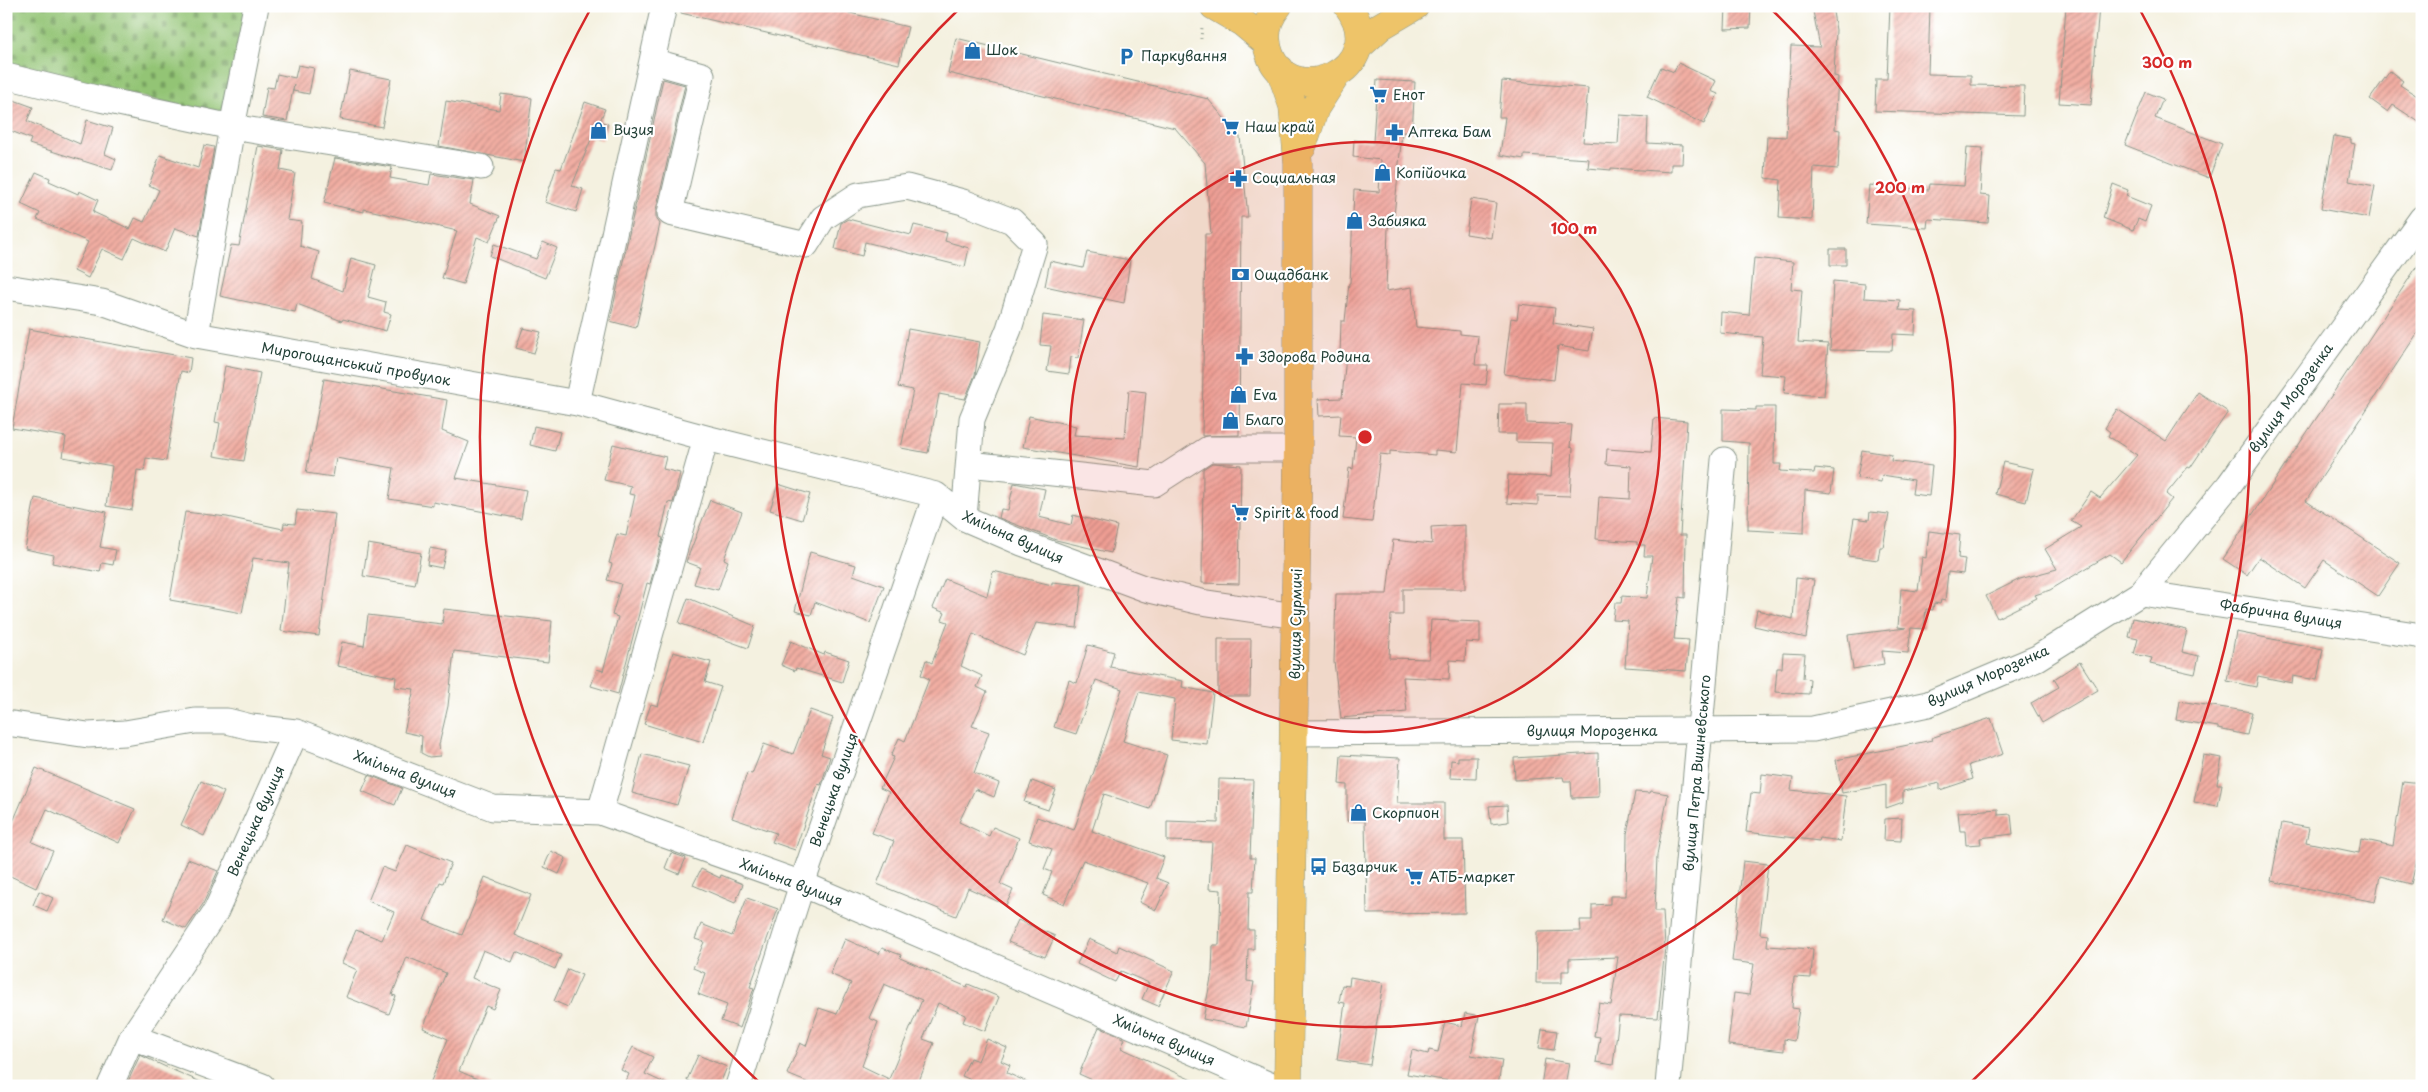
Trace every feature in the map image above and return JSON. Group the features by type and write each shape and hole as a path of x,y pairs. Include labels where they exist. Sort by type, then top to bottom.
{"main road":[{"path":"1278,6 1267,27 1267,43 1269,53 1280,69 1293,106 1298,163"},
{"path":"1349,7 1383,11 1410,6"},
{"path":"1280,69 1292,78 1306,82 1321,82 1334,77 1349,65 1358,48 1381,26 1415,6"},
{"path":"1349,7 1356,20 1359,34 1358,48"},
{"path":"1211,16 1243,23 1267,43"},
{"path":"1298,163 1304,137 1315,108 1334,77"},
{"name":"вулиця Сурмичі","path":"1288,1086 1295,733 1298,449 1298,163"}],"street":[{"path":"196,336 232,127 256,6"},
{"path":"578,403 664,6"},
{"path":"652,61 702,75 670,213 806,245 823,218 858,195 907,187 963,202 1012,221 1036,244 1008,329 972,419 964,518"},
{"path":"6,76 100,99 232,127 481,167"},
{"name":"вулиця Морозенка","path":"1295,733 1813,729 1928,704 2037,658 2141,593 2229,485 2422,218"},
{"name":"Мирогощанський провулок","path":"6,287 102,302 196,336 578,403 706,438"},
{"path":"600,812 706,438"},
{"name":"Хмільна вулиця","path":"706,438 936,495 964,518 1040,550 1146,589 1201,602 1296,616"},
{"path":"968,464 1154,484 1208,449 1298,449"},
{"name":"вулиця Петра Вишневського","path":"1668,1086 1724,460"},
{"name":"Венецька вулиця","path":"738,1086 802,884 936,495"},
{"name":"Фабрична вулиця","path":"2141,593 2422,636"},
{"path":"6,723 88,736 211,721 227,721 251,727 296,732"},
{"name":"Хмільна вулиця","path":"296,732 493,808 600,812 802,884 1272,1086"},
{"name":"Венецька вулиця","path":"110,1086 132,1037 216,910 296,732"},
{"path":"132,1037 262,1086"}],"path":[{"path":"1201,39 1203,24 1211,16"}],"green space":[{"path":"6,6 251,6 228,117 6,65"}],"building":[{"path":"681,6 821,6 908,27 899,64 681,13"},
{"path":"1726,6 1751,6 1750,28 1725,29"},
{"path":"1812,6 1832,6 1836,30 1834,76 1838,77 1835,129 1840,130 1838,169 1814,167 1812,220 1779,218 1781,180 1765,178 1767,136 1786,137 1791,46 1820,47"},
{"path":"1890,6 1930,6 1928,74 1971,75 1971,85 2024,86 2023,116 1875,111 1876,79 1887,79"},
{"path":"2066,6 2099,6 2091,105 2059,103"},
{"path":"956,38 1208,99 1240,137 1248,217 1241,217 1239,435 1202,436 1205,234 1211,234 1205,163 1175,128 948,73"},
{"path":"1678,63 1716,81 1711,91 1718,94 1704,124 1647,97 1661,67 1674,72"},
{"path":"298,65 314,68 309,94 293,91 294,84 287,121 262,117 267,87 274,88 277,74 295,78"},
{"path":"350,71 391,79 382,127 340,119"},
{"path":"2390,71 2403,81 2400,85 2422,99 2422,124 2393,105 2388,112 2370,99"},
{"path":"663,79 685,85 656,210 656,218 660,224 636,328 610,321"},
{"path":"1377,80 1415,82 1412,133 1402,132 1393,227 1388,227 1386,291 1412,287 1416,327 1460,331 1460,334 1478,336 1475,365 1488,365 1486,385 1463,383 1457,452 1435,450 1435,455 1390,451 1390,455 1380,454 1372,522 1343,519 1349,468 1353,469 1356,437 1339,436 1341,415 1319,416 1318,399 1342,398 1346,356 1340,355 1341,321 1345,321 1350,283 1354,190 1379,192 1381,160 1353,157 1354,140 1373,142"},
{"path":"1502,81 1588,88 1583,142 1618,144 1620,115 1648,117 1647,143 1683,145 1682,164 1671,164 1671,172 1611,168 1611,170 1588,168 1589,159 1524,155 1524,159 1500,155 1505,117 1499,117"},
{"path":"2146,92 2163,99 2155,118 2222,144 2209,178 2125,145"},
{"path":"501,94 532,98 524,162 439,146 446,101 499,110"},
{"path":"11,99 33,107 27,121 80,144 87,120 113,128 105,154 116,159 112,170 29,144 31,139 6,129 6,110"},
{"path":"585,102 605,109 600,121 608,124 602,140 592,137 572,186 583,189 576,212 545,202 556,168 561,169"},
{"path":"2334,136 2351,139 2351,143 2355,144 2349,181 2375,186 2369,218 2321,209"},
{"path":"204,145 214,147 199,236 175,228 165,252 134,238 124,259 102,249 88,278 74,271 88,242 37,219 40,213 21,204 36,172 50,178 49,181 78,194 79,191 98,200 93,212 130,229 135,218 144,222 159,190 149,185 160,155 198,168"},
{"path":"258,146 283,150 280,170 295,173 287,220 302,222 300,246 319,252 312,279 343,291 351,258 376,265 368,297 386,302 384,312 391,314 386,331 343,319 342,321 297,304 295,312 220,296 231,245 239,246"},
{"path":"1967,147 1983,148 1980,195 1990,196 1988,223 1928,219 1927,228 1866,224 1869,185 1929,190 1930,184 1964,186"},
{"path":"335,158 392,167 390,178 429,185 431,174 474,180 470,204 500,216 489,242 477,237 463,284 442,278 457,231 364,209 364,212 324,203"},
{"path":"2113,184 2128,190 2126,196 2151,206 2145,222 2138,219 2133,230 2103,218"},
{"path":"1471,199 1496,203 1491,238 1466,234"},
{"path":"848,219 911,235 914,225 947,233 945,241 969,248 965,267 865,242 862,256 835,249 841,223"},
{"path":"543,242 557,248 545,278 490,256 494,244 536,259"},
{"path":"1830,249 1846,249 1846,265 1830,265"},
{"path":"1087,252 1130,260 1124,303 1045,286 1050,261 1083,268"},
{"path":"1754,258 1793,262 1791,289 1802,290 1798,342 1828,344 1824,396 1784,393 1786,376 1760,374 1763,337 1720,333 1721,312 1749,315"},
{"path":"2422,259 2422,326 2306,501 2400,563 2378,596 2324,560 2305,588 2259,557 2247,575 2223,559"},
{"path":"1833,281 1865,284 1864,298 1900,300 1899,310 1916,311 1915,335 1893,334 1892,351 1830,350"},
{"path":"1519,304 1555,308 1553,323 1593,329 1589,351 1558,346 1554,380 1504,374 1511,318 1517,319"},
{"path":"1043,315 1084,320 1078,358 1071,357 1069,374 1047,371 1051,346 1040,345"},
{"path":"523,328 541,332 534,353 516,348"},
{"path":"29,329 191,358 189,373 181,371 166,461 146,458 144,471 137,470 132,510 106,506 112,466 63,457 66,437 12,428"},
{"path":"908,329 980,342 975,375 965,399 939,394 928,453 901,448 913,390 898,387"},
{"path":"225,366 260,373 244,461 214,456 220,423 215,422"},
{"path":"324,379 447,400 442,431 469,442 456,478 526,490 521,519 433,502 433,506 389,499 394,468 336,458 333,477 306,473"},
{"path":"1129,390 1146,392 1139,467 1023,447 1029,416 1076,426 1074,435 1125,438"},
{"path":"2198,392 2228,412 2190,468 2188,467 2166,494 2172,499 2121,562 2110,554 2050,590 2035,595 2037,598 1997,618 1986,596 2020,579 2057,569 2045,549 2081,527 2071,521 2091,492 2100,498 2137,455 2108,436 2110,432 2105,428 2117,409 2166,441"},
{"path":"1499,404 1527,404 1527,423 1572,425 1570,447 1573,448 1570,496 1538,495 1538,505 1507,503 1508,475 1551,477 1553,443 1516,442 1516,434 1498,434"},
{"path":"1756,407 1775,407 1774,464 1781,464 1780,471 1814,473 1815,468 1834,470 1831,493 1805,490 1804,533 1748,530 1749,443 1723,441 1723,409 1756,410"},
{"path":"1654,418 1687,421 1680,535 1686,535 1685,598 1679,597 1674,639 1689,640 1686,671 1625,667 1628,621 1613,620 1615,603 1621,603 1622,596 1647,598 1652,556 1644,556 1645,545 1637,545 1637,542 1596,539 1599,497 1630,499 1631,466 1606,464 1607,449 1651,452"},
{"path":"534,426 560,432 555,451 530,445"},
{"path":"613,444 666,457 663,469 680,473 673,503 668,502 660,537 663,538 650,584 647,583 618,694 591,686 597,669 603,671 618,617 612,615 621,584 607,580 612,564 609,563 617,534 626,536 635,495 629,494 631,486 604,480"},
{"path":"1862,450 1892,455 1891,461 1932,466 1929,496 1912,494 1914,480 1882,475 1881,482 1857,478"},
{"path":"2003,462 2034,469 2026,502 1995,494"},
{"path":"1212,463 1241,465 1239,584 1202,583 1203,469"},
{"path":"1014,483 1045,489 1039,517 1071,525 1073,515 1117,526 1111,553 1056,540 999,518 1001,509 1008,510"},
{"path":"778,484 810,494 802,520 770,510"},
{"path":"35,498 107,512 100,547 116,550 113,565 102,563 100,572 52,563 54,555 25,549"},
{"path":"710,500 742,512 724,559 728,561 718,590 694,584 700,567 686,562"},
{"path":"297,510 335,514 319,636 281,631 289,563 253,558 242,613 170,600 185,512 227,517 283,529 284,523 295,524"},
{"path":"1870,512 1889,514 1883,547 1880,547 1878,560 1848,556 1854,518 1869,520"},
{"path":"1465,525 1465,589 1403,589 1403,615 1391,615 1389,658 1429,659 1431,620 1480,622 1480,643 1466,642 1465,661 1450,660 1449,679 1403,677 1407,712 1341,718 1334,662 1336,594 1387,594 1393,540 1432,544 1431,527"},
{"path":"1929,531 1960,535 1958,558 1965,559 1963,574 1948,572 1945,601 1941,600 1940,604 1934,603 1933,610 1926,609 1924,629 1911,628 1908,653 1882,651 1884,664 1853,669 1848,635 1906,628 1898,627 1901,589 1918,591 1922,557 1926,558"},
{"path":"368,544 421,553 415,585 363,576"},
{"path":"430,548 446,551 442,568 427,565"},
{"path":"810,552 856,565 853,575 884,586 870,623 815,602 811,615 795,611"},
{"path":"993,571 1052,585 1052,582 1082,585 1077,628 1036,623 1023,655 973,634 961,666 982,676 977,687 987,692 972,726 989,732 974,773 999,783 994,797 975,789 959,822 989,836 993,827 1019,838 1000,884 1013,890 1006,905 968,888 956,916 877,884 894,841 872,833 889,792 880,788 894,757 891,756 899,738 905,741 929,679 921,675 926,660 932,663 948,622 942,620 945,613 933,608 945,579 987,596"},
{"path":"1796,578 1814,580 1806,638 1754,626 1757,610 1793,619"},
{"path":"688,598 755,626 748,648 679,623"},
{"path":"444,609 552,621 548,662 454,651 448,706 439,745 440,756 429,757 421,753 422,736 404,732 414,689 395,687 396,677 337,666 342,642 364,646 368,615 442,624"},
{"path":"2133,618 2187,630 2182,652 2199,656 2195,674 2150,664 2152,658 2134,654 2138,639 2129,637"},
{"path":"2236,632 2323,649 2317,680 2293,676 2292,683 2258,676 2256,687 2227,681"},
{"path":"1218,639 1251,639 1250,696 1218,696"},
{"path":"791,641 824,655 825,652 849,660 842,682 796,668 795,671 781,665"},
{"path":"1088,645 1114,652 1110,667 1183,681 1182,687 1213,693 1207,744 1171,740 1175,699 1139,692 1123,741 1167,755 1150,809 1104,794 1092,831 1164,857 1156,878 1168,883 1156,910 1139,902 1148,883 1083,860 1064,904 1043,895 1052,872 1044,869 1052,849 1029,841 1037,817 1074,830 1122,689 1096,680 1076,734 1054,727 1069,680 1077,683"},
{"path":"673,652 711,662 705,682 721,687 703,742 644,724 651,704 658,706"},
{"path":"1783,653 1805,654 1803,678 1810,679 1809,694 1775,692 1777,668 1782,668"},
{"path":"2080,662 2098,690 2042,723 2031,703 2059,687 2054,679"},
{"path":"2179,701 2252,712 2247,735 2218,729 2218,727 2176,720"},
{"path":"810,710 833,718 821,754 830,757 821,785 818,784 795,850 772,842 776,833 732,818 747,773 752,774 764,744 793,754"},
{"path":"1991,718 2003,754 1969,765 1973,779 1940,790 1940,783 1903,791 1903,802 1886,808 1886,785 1842,793 1836,760 1932,740 1931,738"},
{"path":"1598,753 1599,797 1572,798 1571,781 1564,781 1563,777 1515,780 1514,758"},
{"path":"642,754 689,766 677,805 632,793"},
{"path":"1341,755 1400,758 1397,803 1444,803 1444,840 1463,840 1465,913 1367,914 1365,821 1347,821 1347,785 1339,784"},
{"path":"2203,755 2222,758 2217,784 2222,784 2218,806 2194,802"},
{"path":"1458,757 1477,757 1476,779 1450,778 1451,760 1458,761"},
{"path":"36,768 135,809 119,843 47,809 32,842 53,851 36,888 6,874 6,838"},
{"path":"1762,774 1793,778 1791,790 1846,796 1841,841 1820,838 1819,841 1746,832 1751,793 1760,794"},
{"path":"369,775 402,788 395,805 362,791"},
{"path":"1219,779 1253,780 1250,858 1255,858 1253,892 1249,892 1248,930 1254,930 1254,949 1248,949 1247,981 1254,982 1246,1027 1203,1019 1212,973 1213,945 1219,945 1221,890 1209,889 1212,842 1167,841 1167,821 1218,823"},
{"path":"201,781 224,792 204,836 181,825"},
{"path":"1032,781 1056,790 1048,810 1024,802"},
{"path":"2403,781 2422,783 2422,840 2411,884 2380,876 2375,902 2271,881 2282,823 2309,828 2306,842 2359,853 2361,839 2393,846"},
{"path":"1651,791 1668,794 1657,855 1655,911 1663,911 1665,947 1658,1018 1619,1016 1613,1065 1596,1062 1600,1037 1594,1036 1599,1003 1611,1005 1618,957 1569,959 1569,971 1562,971 1562,983 1536,983 1537,932 1581,931 1580,920 1592,920 1592,905 1610,904 1610,896 1626,896 1627,834 1635,792 1650,793"},
{"path":"1507,805 1508,822 1491,824 1489,806"},
{"path":"1998,809 1998,815 2011,814 2013,834 1980,838 1981,844 1966,845 1965,831 1960,831 1958,812"},
{"path":"1902,818 1901,841 1884,840 1885,819"},
{"path":"407,845 451,863 443,883 440,882 424,920 462,935 485,877 531,895 515,935 561,955 555,969 516,952 512,962 483,950 472,978 501,990 493,1009 486,1006 459,1071 493,1086 429,1086 448,1039 423,1028 446,973 407,957 392,995 396,996 389,1014 346,997 357,970 342,963 356,930 382,940 394,912 368,901 382,867 395,872"},
{"path":"551,851 566,858 559,874 544,867"},
{"path":"671,853 686,858 679,874 665,868"},
{"path":"188,859 218,871 203,904 186,929 163,919"},
{"path":"1743,861 1768,864 1760,934 1768,935 1767,946 1813,949 1811,978 1794,977 1792,1008 1799,1009 1794,1041 1784,1039 1784,1051 1728,1045 1734,993 1749,995 1754,964 1732,961"},
{"path":"701,869 720,878 721,875 743,884 735,903 693,885"},
{"path":"39,891 53,898 47,911 33,905"},
{"path":"747,898 778,909 750,987 754,988 740,1028 721,1021 727,1005 698,994 705,973 693,968 704,942 695,939 701,924 732,936"},
{"path":"1018,920 1055,936 1045,957 1008,942"},
{"path":"845,939 879,954 882,948 901,955 900,958 967,987 968,984 999,997 985,1031 963,1022 966,1015 938,1003 923,1039 934,1043 917,1086 816,1086 787,1074 800,1043 806,1046 819,1008 837,1014 851,983 830,974","holes":["884,984 922,1000 889,1079 862,1066 878,1022 869,1018"]},
{"path":"1089,939 1117,952 1119,946 1174,971 1158,1006 1142,999 1149,983 1121,971 1115,982 1077,964"},
{"path":"568,969 582,975 568,1007 554,1001"},
{"path":"1350,977 1383,983 1370,1065 1337,1060 1345,1003 1339,1002 1342,985 1349,986"},
{"path":"1465,1013 1479,1016 1471,1055 1502,1060 1498,1086 1479,1086 1407,1074 1412,1050 1428,1054 1429,1050 1438,1052 1445,1022 1462,1026"},
{"path":"1099,1027 1125,1039 1121,1048 1205,1086 1106,1086 1079,1074"},
{"path":"1542,1029 1557,1031 1554,1050 1539,1048"},
{"path":"987,1039 1007,1048 1001,1061 1010,1065 1007,1073 1036,1086 985,1086 962,1076 970,1058 978,1061"},
{"path":"633,1047 653,1057 645,1074 671,1086 624,1086 629,1074 621,1070"},
{"path":"140,1055 166,1067 210,1086 126,1086"},
{"path":"698,1055 727,1067 719,1086 701,1086 687,1080"},
{"path":"1545,1059 1569,1063 1565,1086 1541,1086"}],"place":[{"name":"Шок","path":"972,50"},
{"name":"Паркування","path":"1127,56"},
{"name":"Енот","path":"1379,95"},
{"name":"Наш край","path":"1231,127"},
{"name":"Визия","path":"599,130"},
{"name":"Аптека Бам","path":"1394,132"},
{"name":"Копійочка","path":"1382,173"},
{"name":"Социальная","path":"1238,178"},
{"name":"Забияка","path":"1355,221"},
{"name":"Ощадбанк","path":"1240,275"},
{"name":"Здорова Родина","path":"1245,357"},
{"name":"Eva","path":"1239,395"},
{"name":"Благо","path":"1231,420"},
{"name":"Spirit & food","path":"1240,513"},
{"name":"Скорпион","path":"1358,813"},
{"name":"Базарчик","path":"1318,867"},
{"name":"АТБ-маркет","path":"1415,877"}]}
